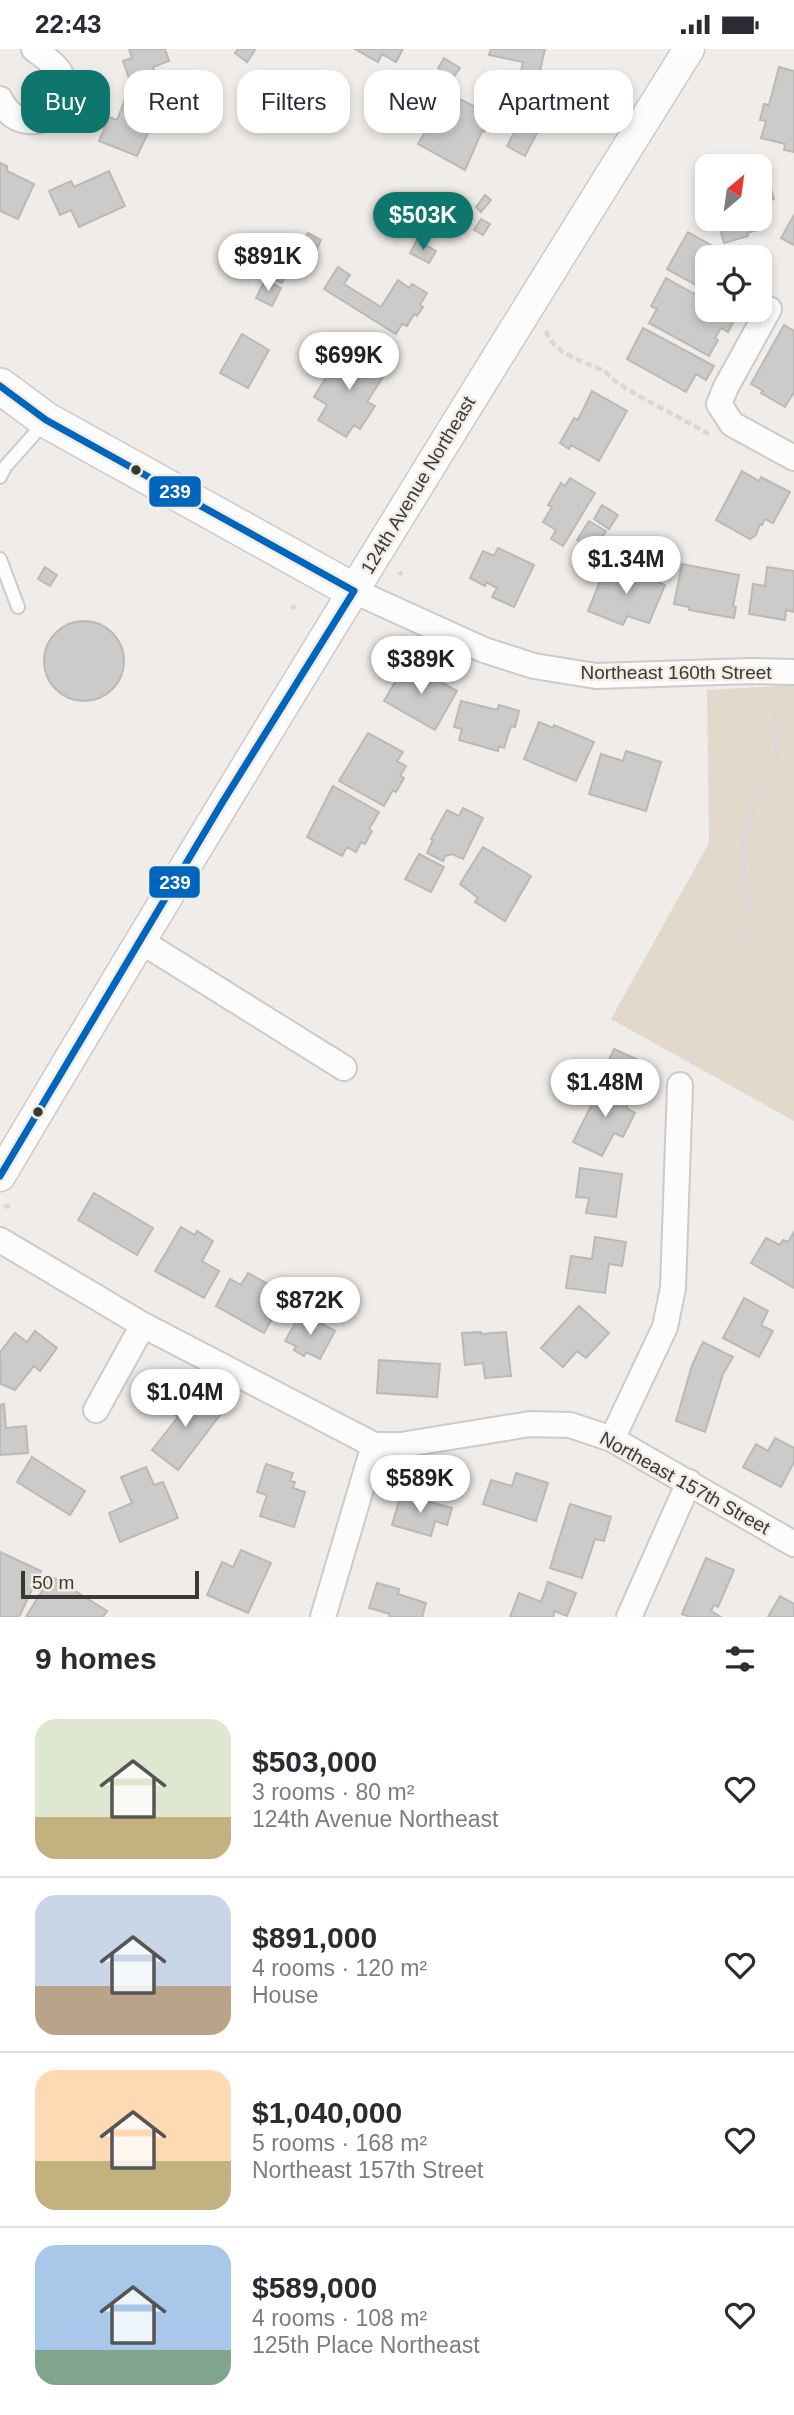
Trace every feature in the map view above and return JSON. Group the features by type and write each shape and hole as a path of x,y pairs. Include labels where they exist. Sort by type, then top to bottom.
{"main road":[{"name":"Northeast 160th Street","path":"0,386 47,420 354,591"}],"street":[{"path":"0,99 10,114 27,122 46,118 60,106 64,88 59,71 34,49"},
{"name":"124th Avenue Northeast","path":"0,1176 139,940 689,49"},
{"path":"762,322 719,404 732,424 794,458"},
{"name":"Northeast 160th Street","path":"354,591 484,650 534,666 596,676 751,671 788,681"},
{"path":"139,940 344,1068"},
{"path":"612,1439 665,1327 671,1301 680,1085"},
{"name":"Northeast 157th Street","path":"0,1240 143,1325 374,1445 401,1445 530,1425 570,1425 612,1439 794,1544"},
{"path":"96,1410 143,1325"},
{"path":"323,1617 374,1445"},
{"path":"629,1617 689,1482"}],"lane":[{"path":"0,477 5,467 47,420"},
{"path":"0,559 18,607"}],"path":[{"path":"547,331 549,340 558,349 603,370 616,382 711,435"},
{"path":"680,1085 690,1077 694,1051 691,1031 705,1014 726,998 738,948 748,923 742,854 754,801 777,755 774,728 788,681"}],"shaded area":[{"path":"794,685 794,1121 611,1019 709,843 707,690"}],"building":[{"path":"129,49 165,49 169,61 153,67 154,70 126,70 123,61 132,58"},
{"path":"238,49 255,50 247,62 235,53"},
{"path":"355,49 403,49 396,62 382,54 378,62"},
{"path":"491,49 545,49 540,70 521,70 523,62 489,55"},
{"path":"444,58 460,68 441,70 438,68"},
{"path":"779,67 794,71 794,152 784,150 785,144 761,138 766,121 760,120 764,104 769,105"},
{"path":"460,99 474,106 474,133 481,133 465,170 418,144 425,133 460,133"},
{"path":"124,102 124,133 148,133 137,156 99,141 102,133 110,133 110,117 117,120"},
{"path":"514,133 537,133 525,156 507,146"},
{"path":"0,163 7,166 7,171 34,184 18,219 0,211"},
{"path":"109,171 125,206 79,227 71,210 60,215 49,191 71,181 74,187"},
{"path":"485,195 491,200 481,212 476,207"},
{"path":"794,215 794,245 781,238"},
{"path":"481,219 490,224 483,235 474,230"},
{"path":"720,231 754,231 747,233 748,236 724,243"},
{"path":"688,232 711,245 695,245 695,284 667,269"},
{"path":"308,233 321,240 315,253 301,246"},
{"path":"417,240 436,251 429,263 410,253"},
{"path":"275,266 288,272 282,283 269,277"},
{"path":"338,267 350,275 344,284 381,307 398,280 409,288 412,284 427,293 420,305 423,307 417,316 414,314 407,326 402,324 396,334 324,289"},
{"path":"666,278 695,294 695,322 733,322 728,332 721,328 709,356 649,323 657,309 651,306"},
{"path":"265,280 281,288 272,306 256,298"},
{"path":"784,325 794,331 794,392 785,407 751,384"},
{"path":"643,328 714,366 706,380 696,374 686,392 627,359"},
{"path":"242,334 269,350 248,388 220,373"},
{"path":"345,347 386,372 367,402 375,406 360,429 354,425 346,437 318,420 327,405 314,397"},
{"path":"592,391 627,411 599,461 571,445 569,449 560,443 574,418 578,420"},
{"path":"742,471 759,481 761,477 790,492 773,523 765,519 756,535 750,539 716,520"},
{"path":"570,478 595,493 563,546 551,539 556,530 543,522 552,507 548,505 561,483 565,486"},
{"path":"602,505 618,515 609,529 594,519"},
{"path":"589,521 606,531 594,551 577,540"},
{"path":"498,548 534,565 514,607 492,597 497,588 486,582 485,586 470,578 483,551 494,556"},
{"path":"612,564 665,585 649,623 627,616 623,625 588,611 601,579 606,581"},
{"path":"682,564 739,575 733,606 736,607 734,618 689,610 689,607 674,604"},
{"path":"45,567 57,575 50,586 38,579"},
{"path":"767,567 794,571 794,612 786,610 785,620 749,614 753,584 765,586"},
{"path":"84,621 99,624 112,633 121,646 124,661 121,676 112,689 99,698 84,701 69,698 56,689 47,676 44,661 47,646 56,633 69,624"},
{"path":"406,663 457,691 435,730 384,701"},
{"path":"461,701 497,710 499,705 519,711 515,727 511,726 504,748 499,746 498,751 459,740 462,729 454,727"},
{"path":"539,722 553,728 554,725 594,742 576,781 524,759"},
{"path":"368,733 403,752 397,761 406,766 400,776 404,778 384,806 339,781"},
{"path":"626,751 661,762 646,811 589,794 601,754 623,761"},
{"path":"333,786 379,812 369,829 372,831 365,844 361,842 356,852 347,847 342,856 307,837"},
{"path":"463,808 483,818 463,859 452,854 445,856 443,861 427,853 433,840 431,839 447,810 459,816"},
{"path":"483,847 531,876 505,921 475,902 478,898 460,884"},
{"path":"419,854 444,867 431,892 405,879"},
{"path":"614,1049 645,1063 634,1088 603,1073"},
{"path":"604,1080 633,1094 626,1108 635,1113 623,1137 614,1133 602,1156 573,1142"},
{"path":"580,1168 622,1174 616,1217 586,1213 589,1198 576,1197"},
{"path":"94,1193 153,1228 137,1255 78,1220"},
{"path":"181,1227 195,1235 197,1231 213,1241 202,1261 219,1271 204,1298 155,1271"},
{"path":"794,1232 794,1288 751,1263 766,1238 780,1245 783,1240 788,1242"},
{"path":"595,1237 626,1242 622,1266 609,1264 605,1293 566,1288 571,1256 592,1259"},
{"path":"248,1273 286,1294 264,1333 216,1306 230,1279 241,1285"},
{"path":"744,1298 768,1311 761,1325 773,1331 759,1357 723,1338"},
{"path":"579,1306 609,1333 586,1358 577,1351 563,1367 541,1348"},
{"path":"301,1313 335,1331 320,1359 306,1352 304,1356 294,1350 296,1346 285,1341"},
{"path":"35,1331 57,1348 40,1371 34,1366 15,1390 1,1384 0,1352 15,1333 27,1342"},
{"path":"506,1332 511,1376 485,1378 483,1363 465,1365 462,1333"},
{"path":"703,1342 733,1357 723,1374 705,1432 676,1421 692,1365"},
{"path":"379,1360 440,1364 437,1397 377,1393"},
{"path":"185,1388 220,1415 178,1470 152,1450 178,1417 168,1409"},
{"path":"4,1404 6,1428 26,1426 28,1453 0,1455 0,1405"},
{"path":"775,1438 794,1448 794,1462 781,1487 743,1467 756,1444 768,1451"},
{"path":"32,1457 85,1491 70,1515 17,1482"},
{"path":"266,1464 293,1473 290,1481 295,1482 293,1488 305,1492 294,1527 260,1516 267,1495 257,1492"},
{"path":"146,1467 154,1485 163,1482 178,1518 120,1542 109,1513 132,1503 121,1477"},
{"path":"516,1473 548,1483 536,1521 483,1504 491,1480 512,1486"},
{"path":"401,1494 452,1508 447,1525 435,1521 431,1536 392,1525"},
{"path":"570,1504 611,1517 604,1541 595,1539 582,1578 550,1568"},
{"path":"241,1550 271,1563 248,1613 207,1595 222,1562 233,1567"},
{"path":"0,1552 41,1571 19,1617 0,1617"},
{"path":"706,1558 734,1570 718,1607 714,1605 711,1611 721,1617 690,1617 682,1614"},
{"path":"51,1576 107,1611 103,1617 26,1617"},
{"path":"548,1582 576,1593 567,1616 555,1611 553,1617 510,1617 519,1593 541,1602"},
{"path":"377,1583 399,1589 398,1594 426,1603 422,1617 389,1617 390,1614 369,1608"},
{"path":"780,1596 794,1604 794,1617 768,1617"}],"transit line":[{"name":"239","path":"0,386 46,420 354,591"},
{"name":"239","path":"0,1176 222,803 354,591"}]}
